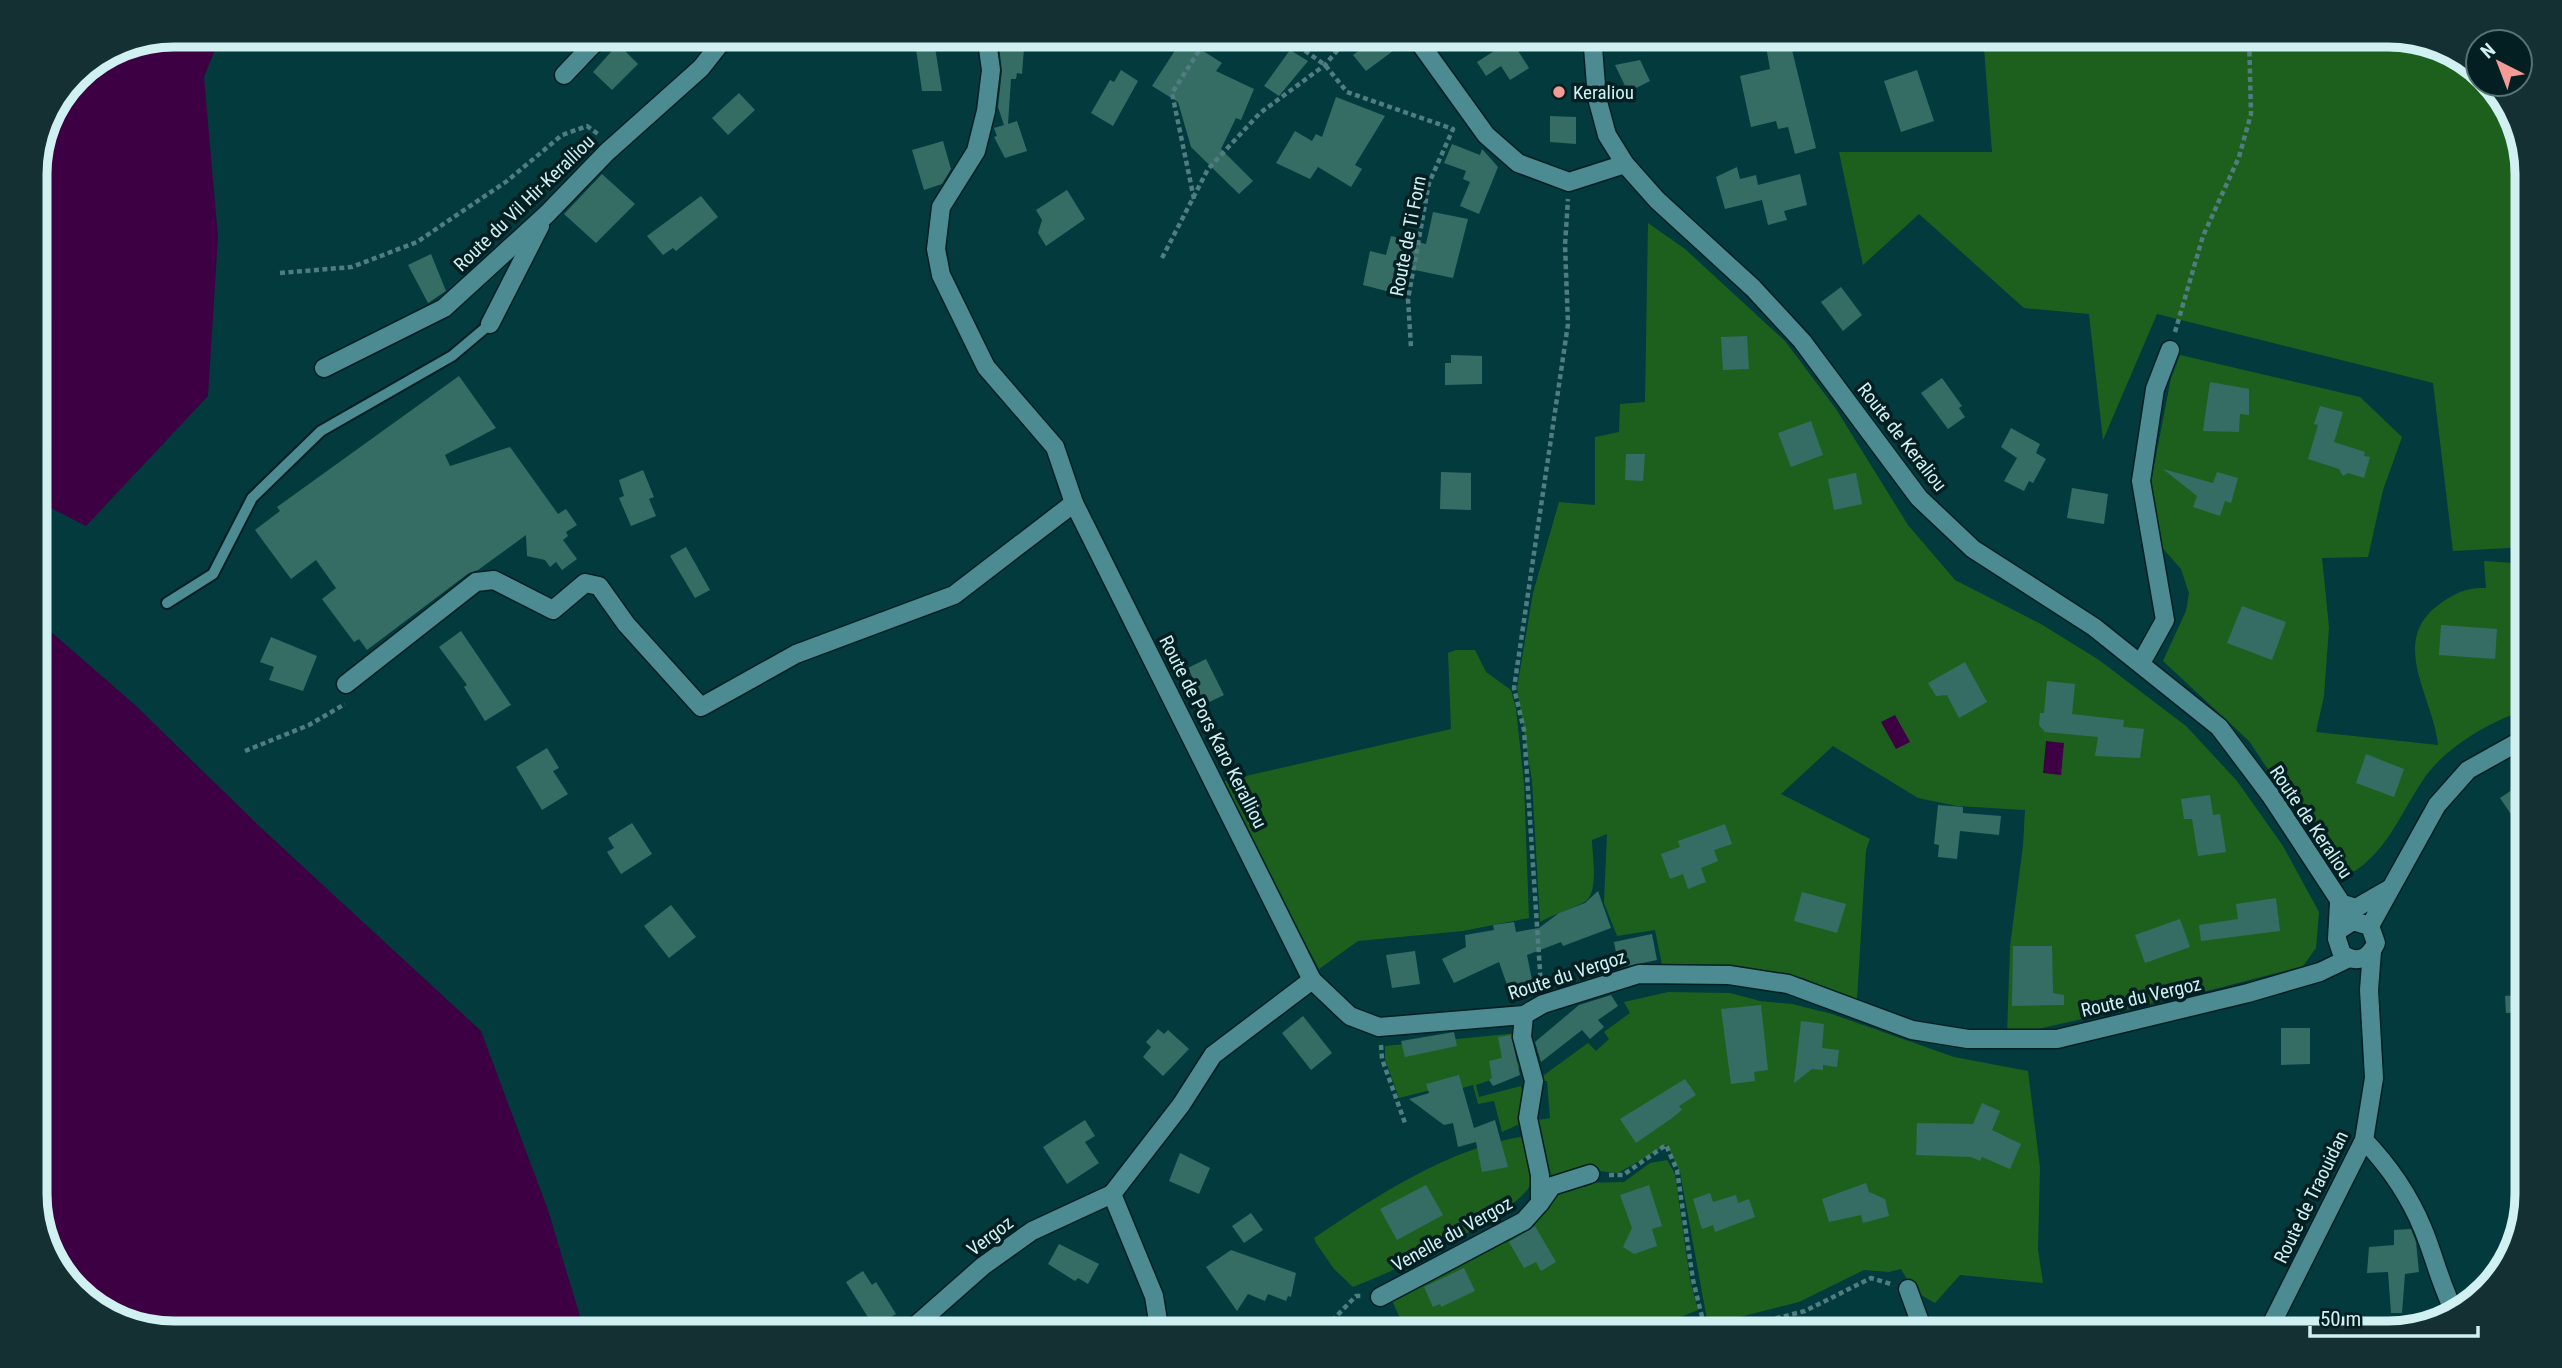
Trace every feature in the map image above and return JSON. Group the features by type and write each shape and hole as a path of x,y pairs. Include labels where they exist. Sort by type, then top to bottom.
{"street":[{"path":"1423,47 1486,135 1518,163 1569,182 1625,164"},
{"name":"Route de Keraliou","path":"1593,47 1597,98 1608,135 1625,164 1657,200 1753,288 1802,341 1919,498 1973,549 2094,627 2218,727 2271,796 2339,903 2351,940 2376,943 2372,951"},
{"path":"564,75 591,48"},
{"name":"Route du Vil Hir-Keralliou","path":"324,368 444,309 547,214 607,152 701,68 717,48"},
{"name":"Route de Pors Karo Keralliou","path":"988,48 991,69 986,111 975,151 941,207 936,249 941,275 986,367 1055,447 1074,503 1312,980"},
{"path":"490,324 547,214"},
{"path":"2141,663 2165,620 2141,481 2155,389 2170,350"},
{"path":"346,684 476,582 494,580 553,611 585,583 599,586 626,624 701,708 796,654 954,595 1074,503"},
{"name":"Route du Vergoz","path":"1312,980 1350,1016 1379,1027 1524,1015 1543,1004 1639,974 1729,975 1788,984 1912,1030 1968,1039 2057,1039 2248,993 2320,972 2351,940 2389,890 2437,805 2468,770 2515,744"},
{"path":"2339,903 2356,908 2389,890"},
{"path":"2351,940 2365,958 2372,951"},
{"name":"Route de Traouidan","path":"2351,940 2369,990"},
{"name":"Route de Traouidan","path":"2273,1321 2364,1140 2374,1078 2369,990 2372,951"},
{"path":"1158,1321 1154,1296 1112,1194 1181,1105 1213,1055 1312,980"},
{"name":"Venelle du Vergoz","path":"1524,1015 1522,1037 1534,1081 1528,1118 1540,1175 1540,1203"},
{"path":"2364,1140 2391,1169 2423,1229 2444,1294 2450,1304"},
{"name":"Venelle du Vergoz","path":"1380,1297 1524,1221 1552,1186 1590,1174"},
{"name":"Vergoz","path":"920,1321 984,1266 1032,1231 1112,1194"},
{"path":"1908,1289 1920,1321"}],"lane":[{"path":"167,603 213,574 252,498 321,431 452,356 490,324"}],"path":[{"name":"Route de Ti Forn","path":"1299,47 1325,65 1347,93 1453,129 1429,183 1408,299 1411,348"},
{"path":"1162,258 1208,169 1259,113 1325,65 1340,47"},
{"path":"2170,350 2203,236 2239,157 2251,114 2249,47"},
{"path":"1194,200 1172,93 1201,48"},
{"path":"280,273 352,267 417,242 507,181 562,135 587,126 599,135 607,152"},
{"path":"1543,1004 1524,730 1514,688 1568,324 1565,245 1569,182"},
{"path":"1379,1027 1382,1059 1405,1123"},
{"path":"1590,1174 1623,1175 1666,1145 1677,1170 1693,1280 1703,1321"},
{"path":"1765,1321 1805,1311 1871,1278 1908,1289"},
{"path":"1332,1321 1356,1296 1380,1297"}],"green space":[{"path":"1984,47 2387,47 2404,48 2444,60 2464,74 2464,98 2488,98 2493,104 2502,118 2512,150 2514,548 2453,551 2433,383 2157,314 2103,440 2089,314 2024,308 1919,214 1863,265 1839,152 1992,152"},
{"path":"1648,223 1685,249 1785,341 1836,409 1908,525 1955,580 2041,624 2099,660 2186,726 2237,781 2283,846 2319,912 2316,948 2303,966 2215,989 2007,1036 2010,946 2025,810 1957,806 1918,798 1833,746 1781,794 1870,839 1866,850 1857,1000 1803,978 1742,970 1662,965 1655,930 1617,936 1604,903 1607,834 1592,840 1594,881 1590,896 1583,903 1540,922 1532,781 1517,688 1533,593 1559,502 1595,505 1595,437 1619,432 1620,404 1645,402"},
{"path":"2180,355 2360,397 2402,437 2383,490 2368,557 2322,558 2329,627 2324,696 2316,732 2438,745 2418,672 2416,637 2423,621 2437,606 2466,590 2486,588 2484,561 2514,563 2515,714 2485,727 2445,755 2425,777 2380,848 2356,870 2341,878 2249,741 2163,661 2186,611 2189,593 2181,569 2159,544 2150,487 2171,378"},
{"path":"1475,650 1486,672 1511,690 1516,709 1524,783 1529,918 1463,931 1358,941 1319,969 1220,782 1451,729 1448,653"},
{"path":"1668,992 1730,993 1832,1014 1954,1057 2028,1071 2040,1168 2038,1250 2043,1283 1960,1275 1935,1303 1914,1291 1901,1269 1889,1272 1864,1270 1799,1302 1724,1321 1707,1321 1680,1172 1667,1145 1618,1173 1587,1170 1546,1178 1538,1120 1550,1118 1547,1081 1538,1081 1588,1043 1596,1051 1609,1039 1604,1032 1630,1013 1624,1002"},
{"path":"1518,1033 1521,1046 1505,1050 1507,1064 1524,1061 1524,1067 1495,1073 1496,1078 1476,1085 1479,1097 1521,1086 1526,1121 1502,1132 1494,1101 1478,1104 1473,1085 1445,1093 1443,1087 1399,1098 1385,1059 1385,1046"},
{"path":"1525,1136 1531,1184 1520,1198 1501,1212 1450,1243 1353,1287 1334,1269 1316,1243 1314,1238 1415,1175 1468,1151"},
{"path":"1667,1160 1675,1174 1690,1280 1698,1310 1671,1321 1401,1321 1393,1303 1394,1296 1560,1191 1581,1183 1624,1182 1650,1163"}],"shaded area":[{"path":"216,48 204,77 218,237 208,396 86,526 48,507 48,158 54,134 60,118 74,97 91,79 111,64 150,50"},
{"path":"48,629 134,704 259,826 481,1031 548,1210 581,1321 158,1320 118,1308 79,1277 60,1250 48,1202"},
{"path":"1895,715 1910,742 1896,749 1881,722"},
{"path":"2046,741 2064,743 2061,775 2043,773"}],"building":[{"path":"1363,47 1398,47 1366,71 1353,55"},
{"path":"1500,47 1516,47 1529,68 1510,80 1501,66 1486,76 1477,62"},
{"path":"1766,47 1803,47 1792,50 1816,148 1795,154 1788,127 1778,129 1776,121 1751,127 1740,76 1770,69"},
{"path":"615,48 622,48 638,64 612,90 593,72"},
{"path":"916,48 935,48 942,91 922,91"},
{"path":"999,48 1024,48 1022,74 1017,73 1016,79 1011,79 1008,124 1017,121 1027,151 1005,158 994,137 997,136 994,128 1004,125 998,107 1002,71"},
{"path":"1177,48 1198,48 1222,63 1216,71 1254,89 1241,120 1236,118 1221,149 1253,181 1239,194 1191,147 1178,102 1152,86"},
{"path":"1290,50 1308,61 1279,96 1264,86"},
{"path":"1640,60 1650,81 1628,92 1615,65"},
{"path":"1121,70 1138,81 1113,126 1091,113 1110,80 1114,82"},
{"path":"1917,70 1934,121 1901,132 1884,81"},
{"path":"739,93 755,110 728,135 712,118"},
{"path":"1336,97 1385,116 1355,165 1362,169 1351,187 1318,167 1310,179 1276,163 1295,131 1312,141 1316,134 1322,137"},
{"path":"1550,116 1576,117 1576,144 1550,142"},
{"path":"943,141 951,169 942,184 924,190 912,150"},
{"path":"1452,144 1480,155 1482,149 1498,167 1479,214 1460,206 1470,182 1463,179 1466,171 1444,163"},
{"path":"1737,167 1740,179 1756,175 1758,185 1800,174 1807,205 1784,211 1787,220 1768,225 1762,200 1725,209 1716,177"},
{"path":"602,174 635,204 596,243 564,214"},
{"path":"1067,190 1085,219 1046,246 1038,233 1042,220 1036,210"},
{"path":"701,196 718,217 676,251 673,248 663,255 647,236"},
{"path":"1433,212 1468,219 1453,278 1396,266 1390,292 1363,285 1370,251 1386,255 1391,236 1426,244"},
{"path":"431,254 446,291 428,303 408,265"},
{"path":"1841,287 1862,315 1843,331 1821,302"},
{"path":"1747,336 1749,369 1723,370 1721,337"},
{"path":"1451,355 1482,356 1482,384 1445,385 1445,363 1451,363"},
{"path":"459,376 496,428 445,455 450,466 510,447 558,514 566,509 577,525 566,532 568,536 563,540 577,559 562,570 556,562 550,567 545,560 527,556 526,535 478,570 469,573 367,650 359,639 354,642 322,599 336,588 316,560 291,579 255,530 280,511 277,507"},
{"path":"1942,378 1962,406 1959,408 1965,417 1948,429 1921,393"},
{"path":"2210,382 2249,389 2249,415 2240,414 2239,432 2203,431"},
{"path":"2320,406 2343,412 2334,442 2365,452 2364,456 2370,457 2364,478 2348,473 2343,476 2339,469 2308,459 2318,425 2314,424"},
{"path":"1811,421 1823,455 1791,467 1778,433"},
{"path":"2011,428 2040,444 2036,453 2046,459 2033,483 2029,481 2024,491 2004,481 2017,458 2001,447"},
{"path":"1626,454 1645,454 1643,481 1625,480"},
{"path":"2163,469 2213,483 2217,472 2238,478 2231,503 2225,501 2220,516 2193,507 2197,496"},
{"path":"643,470 654,497 649,499 656,516 631,526 619,498 624,496 619,480"},
{"path":"1441,472 1471,473 1471,510 1440,509"},
{"path":"1856,473 1862,504 1834,510 1828,479"},
{"path":"2072,488 2108,494 2104,524 2067,518"},
{"path":"686,547 710,590 695,598 670,556"},
{"path":"2242,606 2286,622 2272,660 2227,643"},
{"path":"2441,625 2497,629 2495,659 2439,655"},
{"path":"461,631 511,705 485,721 464,687 467,685 439,647"},
{"path":"271,637 317,656 303,691 269,680 274,667 260,662"},
{"path":"1206,659 1224,695 1205,704 1188,668"},
{"path":"1965,662 1987,702 1959,718 1947,695 1936,696 1928,683"},
{"path":"2047,681 2075,684 2072,714 2124,720 2123,727 2144,729 2140,758 2095,756 2098,737 2045,732 2039,725 2040,713 2044,713"},
{"path":"547,748 559,768 553,771 568,794 542,810 516,767"},
{"path":"2366,754 2404,769 2394,797 2356,783"},
{"path":"2515,788 2515,820 2500,798"},
{"path":"2210,795 2213,815 2220,814 2226,852 2198,856 2192,819 2184,819 2181,799"},
{"path":"1938,805 1963,807 1963,813 2001,816 1999,835 1960,831 1957,859 1938,857 1939,845 1934,844"},
{"path":"632,823 652,854 621,874 607,852 614,848 608,838"},
{"path":"1725,824 1732,844 1714,850 1718,861 1701,868 1706,882 1688,889 1683,874 1670,879 1661,854 1680,847 1678,841"},
{"path":"1598,891 1611,928 1563,946 1561,942 1527,955 1535,995 1512,999 1499,962 1454,983 1442,959 1466,947 1465,935 1494,930 1493,925 1514,922 1516,932 1539,928 1559,913 1585,903"},
{"path":"1802,892 1846,904 1837,933 1794,921"},
{"path":"2276,898 2280,931 2201,941 2199,925 2238,919 2236,904"},
{"path":"671,905 696,937 669,958 644,926"},
{"path":"2180,919 2190,947 2145,963 2135,935"},
{"path":"1652,934 1657,960 1619,968 1614,942"},
{"path":"2013,946 2052,946 2053,993 2064,995 2064,1005 2012,1006"},
{"path":"1415,951 1420,984 1392,988 1386,955"},
{"path":"1611,995 1618,1006 1598,1020 1604,1027 1590,1039 1582,1030 1541,1062 1535,1042 1579,1005"},
{"path":"2515,995 2515,1013 2506,1013 2505,996"},
{"path":"1761,1005 1768,1070 1754,1072 1755,1081 1731,1084 1721,1009"},
{"path":"1303,1016 1332,1053 1311,1070 1282,1033"},
{"path":"1801,1021 1824,1024 1822,1048 1839,1050 1837,1067 1823,1065 1823,1070 1812,1069 1794,1083"},
{"path":"2281,1028 2310,1028 2310,1064 2281,1065"},
{"path":"1158,1029 1164,1034 1168,1030 1189,1049 1163,1076 1143,1057 1151,1047 1146,1042"},
{"path":"1454,1032 1457,1046 1405,1057 1401,1041"},
{"path":"1511,1035 1520,1075 1493,1086 1489,1080 1492,1078 1489,1061 1502,1058 1498,1037"},
{"path":"1459,1075 1474,1128 1495,1120 1508,1167 1482,1172 1476,1142 1458,1147 1453,1123 1444,1125 1409,1099 1429,1093 1426,1084"},
{"path":"1685,1079 1696,1095 1679,1106 1682,1110 1672,1118 1636,1143 1620,1119"},
{"path":"1982,1103 2000,1111 1992,1130 2021,1144 2010,1169 1982,1157 1980,1161 1971,1157 1916,1155 1917,1123 1973,1124"},
{"path":"1085,1120 1095,1136 1085,1142 1099,1163 1067,1184 1043,1147"},
{"path":"1180,1153 1210,1168 1199,1194 1169,1181"},
{"path":"1866,1183 1869,1192 1885,1199 1889,1216 1863,1223 1861,1215 1829,1222 1822,1199"},
{"path":"1426,1185 1443,1215 1397,1240 1380,1209"},
{"path":"1649,1185 1662,1226 1652,1229 1657,1246 1634,1254 1623,1247 1632,1228 1620,1195"},
{"path":"1710,1193 1713,1202 1736,1195 1738,1203 1749,1199 1755,1217 1715,1232 1713,1225 1702,1229 1693,1199"},
{"path":"1251,1213 1263,1230 1244,1243 1232,1226"},
{"path":"1535,1226 1556,1262 1541,1271 1536,1262 1524,1268 1509,1242"},
{"path":"2411,1229 2416,1242 2419,1272 2405,1274 2402,1313 2391,1313 2388,1272 2367,1273 2369,1247 2394,1245 2394,1230"},
{"path":"1059,1244 1099,1264 1088,1284 1078,1278 1075,1281 1048,1264"},
{"path":"1231,1250 1296,1273 1291,1297 1288,1296 1286,1301 1268,1294 1265,1301 1248,1294 1237,1311 1206,1267"},
{"path":"1464,1268 1475,1291 1441,1307 1440,1304 1433,1307 1424,1287"},
{"path":"863,1271 872,1285 876,1282 896,1314 884,1321 870,1321 846,1282"}],"place":[{"name":"Keraliou","path":"1559,92"}]}
